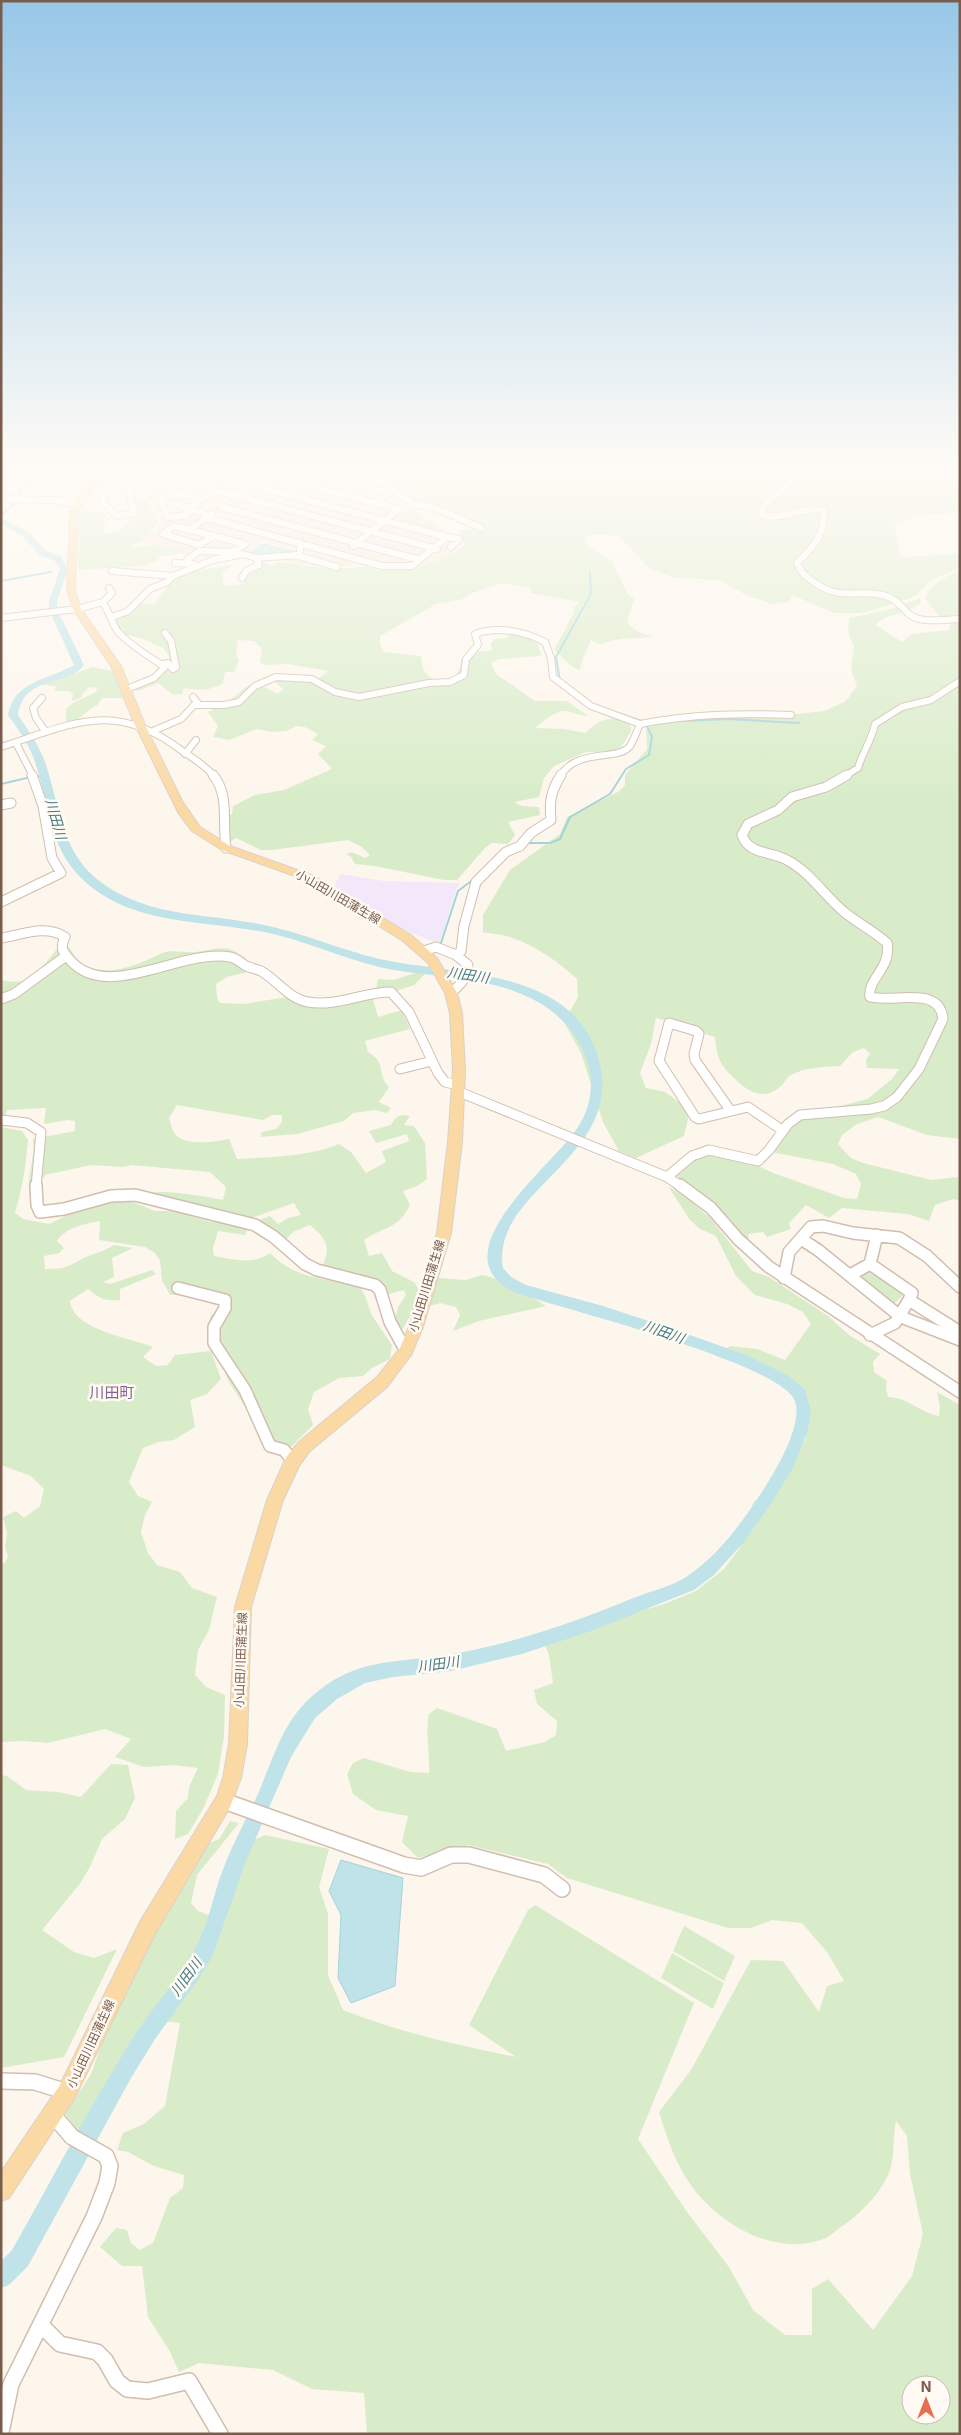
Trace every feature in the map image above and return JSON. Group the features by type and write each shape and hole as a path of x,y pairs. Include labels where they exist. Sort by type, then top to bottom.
{"main road":[{"name":"小山田川田蒲生線","path":"1,2190 54,2116 148,1927 229,1803 238,1744 243,1607 275,1500 293,1461 317,1435 382,1382 406,1350 416,1327 447,1216 452,1178 457,1088 458,1039 451,993 433,961 407,938 301,874 226,848 202,834 184,814 140,725 127,689 116,666 77,609 71,591 72,577"}],"street":[{"path":"112,617 128,612 150,589 168,582 172,577"},
{"path":"807,577 823,589 834,594 842,596 884,596 896,600 908,613 918,618 960,619"},
{"path":"1,618 77,609 103,599 112,593 109,588"},
{"path":"103,599 112,617 115,629 145,654 163,664 168,663 174,669 176,667 171,641 165,633"},
{"path":"1,622 21,622"},
{"path":"153,731 181,718 193,701 224,705 239,702 255,686 276,677 312,679 335,692 359,697 450,682 464,675 466,659 478,645 476,634 503,629 515,631 545,642 551,658 553,677 587,704 644,723 683,716 728,713 791,715"},
{"path":"127,689 154,678 164,669 163,664"},
{"path":"667,1177 692,1156 709,1150 758,1161 764,1157 790,1119 800,1115 871,1109 884,1106 896,1097 919,1069 930,1050 944,1014 933,1002 920,997 879,1000 870,997 869,990 886,964 889,948 887,943 842,910 794,864 781,857 759,851 747,845 743,841 742,835 748,824 778,810 792,797 826,787 858,768 863,752 871,742 875,724 890,713 910,704 931,700 960,682"},
{"path":"24,709 33,708 42,698"},
{"path":"33,708 36,718 45,731"},
{"path":"1,902 60,873 52,860 44,809 34,775 10,743 45,731 104,720 140,725 172,722"},
{"path":"456,955 461,951 464,926 476,882 506,852 523,843 531,833 551,820 549,803 551,791 565,768 588,756 623,752 630,746 644,723"},
{"path":"140,725 153,731 210,771 221,784 224,798 223,835 226,848"},
{"path":"185,754 196,740"},
{"path":"1,805 10,802"},
{"path":"1,938 50,930 65,937 61,945 66,956 78,969 98,978 126,975 142,969 201,957 231,957 248,968 262,971 279,987 307,1002 331,1002 373,992 391,992 409,1012 432,1061 445,1082 667,1177 711,1208 750,1252 784,1278 960,1392"},
{"path":"424,952 440,948 456,955 468,965 469,968 462,983 451,993"},
{"path":"1,999 14,994 66,956"},
{"path":"730,1110 696,1060 694,1054 699,1034 696,1031 669,1023 659,1060 696,1117 699,1119 748,1107 782,1130"},
{"path":"405,1065 432,1061"},
{"path":"1,1120 27,1123 41,1132 41,1160 35,1193 35,1203 40,1212 58,1212 119,1193 255,1225 274,1237 305,1264 317,1270 354,1278 374,1285 383,1296 390,1322 406,1350"},
{"path":"784,1278 786,1259 811,1228 817,1226 898,1238 927,1256 960,1287"},
{"path":"850,1275 870,1264 878,1235"},
{"path":"801,1239 818,1250 901,1316 960,1340"},
{"path":"870,1264 912,1293 901,1316 889,1330 870,1335"},
{"path":"178,1288 225,1300 225,1308 214,1327 214,1343 245,1390 270,1446 284,1450 293,1461"},
{"path":"909,1300 960,1332"},
{"path":"229,1803 404,1865 421,1868 451,1855 469,1855 544,1875 562,1890"},
{"path":"1,2081 21,2079 42,2082 67,2092"},
{"path":"1,2432 12,2384 94,2217 104,2192 110,2166 106,2156 72,2137 54,2116"},
{"path":"41,2325 60,2344 100,2354 120,2385 133,2391 158,2390 178,2380 189,2381 220,2434"}],"shaded area":[{"path":"341,874 384,881 461,883 457,888 439,944 395,926 335,890 335,884"}],"green space":[{"path":"178,577 222,577 224,586 244,584 246,577 619,577 627,593 634,599 627,622 635,630 652,637 620,639 599,644 591,640 582,660 580,670 569,664 554,650 573,614 574,608 580,602 531,593 531,588 502,583 472,593 463,599 436,604 380,636 380,645 384,652 421,656 425,672 439,682 448,679 458,672 461,659 480,651 492,651 491,643 495,639 507,638 510,633 518,632 538,644 541,656 499,659 491,663 496,674 535,701 567,701 588,716 567,711 560,712 535,728 564,729 586,733 596,724 607,719 613,719 625,722 631,726 631,732 618,751 610,753 586,752 554,766 544,778 539,797 514,802 522,806 539,807 540,815 508,822 515,835 508,844 492,843 485,848 457,880 444,880 375,866 355,864 351,857 346,854 352,852 365,858 370,855 362,847 348,840 272,850 261,850 236,838 227,844 221,836 220,824 221,820 232,814 233,806 255,795 284,790 332,769 318,754 326,746 312,740 318,734 305,727 297,726 286,731 272,732 257,729 229,740 213,737 218,726 208,712 229,701 247,686 257,683 278,694 283,689 274,681 276,676 301,676 316,680 328,671 288,664 264,665 260,661 262,649 254,641 238,640 236,654 239,661 234,672 225,672 223,683 218,686 204,690 184,688 182,694 173,695 158,683 138,691 136,688 158,672 170,658 163,648 143,639 123,634 111,622 125,608 140,603 154,604 167,588 159,584"},
{"path":"671,577 938,577 930,580 919,593 911,598 863,613 835,613 792,595 789,602 772,604 744,594 720,580"},
{"path":"947,577 960,577 960,1139 927,1135 878,1117 857,1124 842,1135 838,1144 851,1158 863,1163 931,1180 958,1177 960,1201 953,1199 935,1205 929,1221 908,1214 842,1208 829,1218 806,1205 789,1223 791,1229 767,1237 763,1232 748,1234 750,1245 731,1224 733,1222 707,1197 675,1175 695,1158 707,1153 756,1165 773,1173 844,1198 857,1199 861,1184 856,1174 833,1164 771,1152 796,1118 867,1099 892,1079 899,1069 867,1068 866,1060 870,1054 864,1048 853,1052 840,1066 803,1070 789,1076 774,1091 762,1094 756,1093 744,1087 722,1064 718,1055 715,1037 656,1018 651,1044 640,1073 646,1088 665,1092 687,1108 688,1119 684,1136 636,1158 619,1151 603,1122 581,1053 564,1022 578,997 577,979 554,960 519,940 483,932 483,915 510,870 560,834 567,817 618,792 625,785 625,775 647,749 646,729 673,717 787,715 825,711 846,701 857,686 851,669 854,647 848,632 849,618 894,608 920,598 921,602 916,606 887,617 876,625 902,642 912,634 949,630 951,624 938,615 925,598 931,588"},
{"path":"92,667 112,671 123,698 102,698 98,705 76,720 66,724 66,709 73,703 96,692 97,688 89,687 82,694 82,697 72,701 73,694 70,691 54,691 57,686 41,685"},
{"path":"62,941 81,963 95,969 105,970 125,968 166,952 229,949 244,957 259,969 227,977 216,984 217,998 220,1003 244,1004 287,997 317,1000 376,989 378,979 393,980 419,972 425,974 414,985 373,999 378,1017 402,1010 410,1029 365,1041 368,1052 378,1061 385,1083 389,1087 379,1102 391,1108 387,1113 375,1110 353,1113 344,1121 297,1134 260,1137 262,1132 276,1129 282,1122 282,1115 272,1115 263,1120 177,1105 169,1118 174,1132 182,1139 202,1142 229,1139 237,1159 302,1154 339,1144 351,1152 366,1173 386,1162 382,1151 409,1141 407,1134 376,1143 369,1131 391,1125 399,1116 410,1116 404,1125 414,1126 425,1143 427,1179 417,1186 403,1191 410,1205 401,1219 390,1227 364,1240 369,1256 382,1253 392,1271 414,1282 419,1290 418,1302 397,1339 391,1333 398,1307 406,1295 404,1290 389,1294 378,1302 376,1294 366,1277 321,1268 326,1255 326,1244 324,1239 310,1225 293,1232 277,1249 258,1230 259,1220 270,1216 278,1224 288,1218 301,1215 294,1203 248,1219 152,1193 198,1195 223,1200 226,1187 210,1172 131,1165 123,1167 91,1165 45,1175 31,1200 29,1177 33,1154 33,1139 75,1131 75,1121 68,1120 44,1124 46,1108 7,1110 5,1116 1,1116 1,980 17,982 28,978 45,964"},
{"path":"1,1127 22,1131 28,1140 20,1195 15,1213 23,1219 49,1224 90,1204 123,1198 155,1211 174,1211 211,1222 229,1223 247,1230 245,1235 218,1231 213,1248 214,1256 236,1260 250,1260 264,1257 270,1253 280,1262 300,1273 359,1285 371,1314 392,1345 390,1359 372,1368 363,1376 339,1378 314,1392 308,1409 313,1425 284,1454 267,1440 229,1382 207,1328 211,1315 225,1307 194,1290 182,1295 170,1295 162,1280 160,1261 155,1253 145,1247 99,1240 100,1221 70,1229 57,1241 64,1248 59,1253 44,1256 45,1269 56,1269 114,1245 133,1248 112,1258 114,1277 103,1282 110,1284 152,1270 156,1274 120,1289 120,1300 103,1299 88,1289 70,1301 74,1311 81,1319 104,1332 153,1347 143,1357 156,1366 168,1365 175,1355 211,1351 221,1379 207,1394 190,1400 195,1427 174,1440 158,1442 143,1448 129,1482 138,1496 152,1502 145,1515 141,1532 148,1553 157,1565 180,1572 192,1588 217,1597 209,1630 198,1650 195,1675 206,1687 225,1695 224,1736 218,1774 203,1809 188,1834 175,1839 176,1811 188,1798 189,1787 198,1768 174,1765 144,1767 115,1757 131,1739 105,1729 48,1743 1,1742 1,1563 5,1563 8,1557 5,1547 7,1533 3,1517 16,1511 24,1518 40,1506 44,1489 31,1476 1,1465"},
{"path":"668,1186 692,1202 711,1219 752,1271 769,1277 828,1316 849,1335 880,1354 873,1362 874,1372 887,1381 888,1397 908,1402 926,1412 939,1416 940,1407 937,1392 960,1405 960,2434 367,2434 364,2393 312,2389 273,2370 199,2363 179,2372 169,2350 148,2317 142,2266 122,2266 100,2247 116,2228 127,2230 131,2243 140,2250 153,2243 170,2198 183,2188 184,2175 154,2166 128,2152 117,2150 123,2133 144,2124 165,2106 180,2023 147,2019 81,2135 65,2114 91,2074 117,2001 205,1845 219,1839 230,1821 239,1823 197,1875 191,1903 198,1911 222,1920 221,1878 236,1848 265,1835 329,1849 319,1887 328,1914 328,1975 343,2010 385,2025 428,2037 516,2057 469,2025 528,1910 535,1905 694,2003 638,2139 687,2212 729,2267 753,2310 785,2335 812,2335 812,2289 828,2279 873,2330 912,2276 923,2234 910,2174 907,2136 896,2121 890,2170 883,2184 867,2205 855,2217 826,2238 807,2243 789,2244 770,2241 752,2235 719,2215 705,2202 693,2188 682,2170 662,2122 659,2112 691,2070 751,1960 783,1961 819,2012 827,1986 844,1981 827,1952 802,1923 772,1920 751,1928 728,1928 567,1878 548,1864 468,1845 418,1858 402,1842 408,1816 376,1810 353,1794 347,1774 353,1763 364,1758 410,1772 429,1773 428,1721 429,1714 437,1708 497,1729 506,1751 545,1742 556,1735 557,1721 537,1704 534,1690 553,1683 549,1655 543,1641 664,1604 696,1591 724,1569 739,1549 753,1503 791,1467 806,1438 805,1406 795,1386 782,1375 716,1356 730,1346 757,1349 785,1360 811,1324 803,1312 787,1304 755,1295 736,1276 716,1236 700,1229 690,1220"},
{"path":"873,1269 904,1294 892,1306 859,1277"},
{"path":"482,1275 506,1283 546,1306 479,1321 453,1331 460,1315 456,1307 440,1303 427,1307 434,1283 438,1278 466,1280"},
{"path":"111,1764 128,1765 135,1798 125,1819 102,1839 90,1867 79,1885 42,1930 74,1952 94,1958 117,1949 64,2057 1,2068 1,1775 7,1776 26,1790 58,1792 81,1797"},
{"path":"684,1926 735,1956 724,1981 673,1951"},
{"path":"672,1953 724,1983 713,2009 661,1978"}],"water":[{"path":"341,1860 403,1878 395,1986 351,2003 338,1978 341,1915 329,1891"}],"waterway":[{"path":"1,581 25,577"},
{"name":"川田川","path":"1,2277 20,2258 124,2070 156,2020 199,1961 214,1927 239,1854 285,1750 309,1712 339,1688 365,1674 451,1663 522,1646 591,1623 674,1591 695,1580 708,1570 737,1538 766,1499 795,1446 800,1433 804,1411 803,1402 793,1387 784,1380 757,1367 688,1340 637,1323 521,1289 506,1281 496,1269 494,1259 496,1247 507,1221 532,1187 573,1144 590,1118 595,1104 595,1070 591,1054 577,1027 565,1015 543,999 520,988 496,981 369,961 299,937 244,924 158,914 125,902 95,884 76,865 61,837 37,754 13,715 15,705 27,689 77,668 79,665 53,609 53,601 61,577"},
{"path":"560,681 556,657 591,594 590,577"},
{"path":"621,714 644,722"},
{"path":"678,721 729,719 799,723"},
{"path":"525,843 550,843 560,839 570,817 610,794 626,769 649,755 652,737 646,724"},
{"path":"36,777 44,775"},
{"path":"1,784 31,777"},
{"path":"440,946 458,891 474,879"}],"district":[{"name":"川田町","path":"112,1393"}]}
